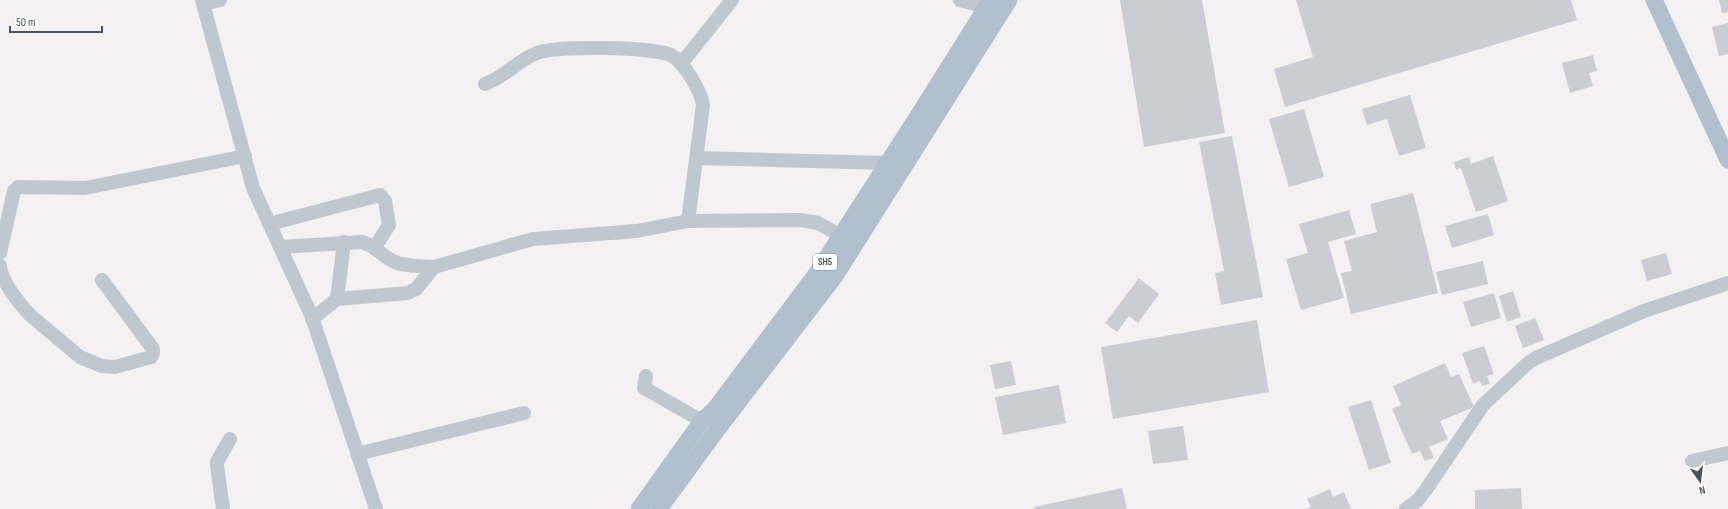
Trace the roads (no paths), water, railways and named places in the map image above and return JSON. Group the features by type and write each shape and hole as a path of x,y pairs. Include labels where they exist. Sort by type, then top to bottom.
{"main road":[{"name":"SH5","path":"659,509 719,427 835,276 1009,0"},
{"path":"1654,0 1728,160"},
{"name":"SH5","path":"639,509 702,421 714,409 814,278 988,4"}],"street":[{"path":"220,0 202,2 253,188 312,319 376,509"},
{"path":"681,64 732,0"},
{"path":"960,0 988,4"},
{"path":"485,84 500,77 532,55 547,50 584,47 654,52 671,55 681,64 702,96 703,115 688,221"},
{"path":"0,253 14,191 18,187 85,188 245,156"},
{"path":"697,158 888,163"},
{"path":"269,224 380,196 385,202 389,225 375,247"},
{"path":"280,247 362,242 375,247 396,263 434,267 533,239 637,231 688,221 801,220 818,223 841,236"},
{"path":"337,299 344,242"},
{"path":"0,266 0,272 30,315 86,360 109,368 152,357 154,354 153,349 102,280"},
{"path":"312,319 337,299 408,294 416,289 434,267"},
{"path":"1406,509 1418,500 1425,491 1483,405 1526,364 1536,358 1644,311 1728,283"},
{"path":"646,376 644,388 702,421"},
{"path":"357,454 524,413"},
{"path":"223,509 217,462 230,439"},
{"path":"1692,461 1728,453"}]}
